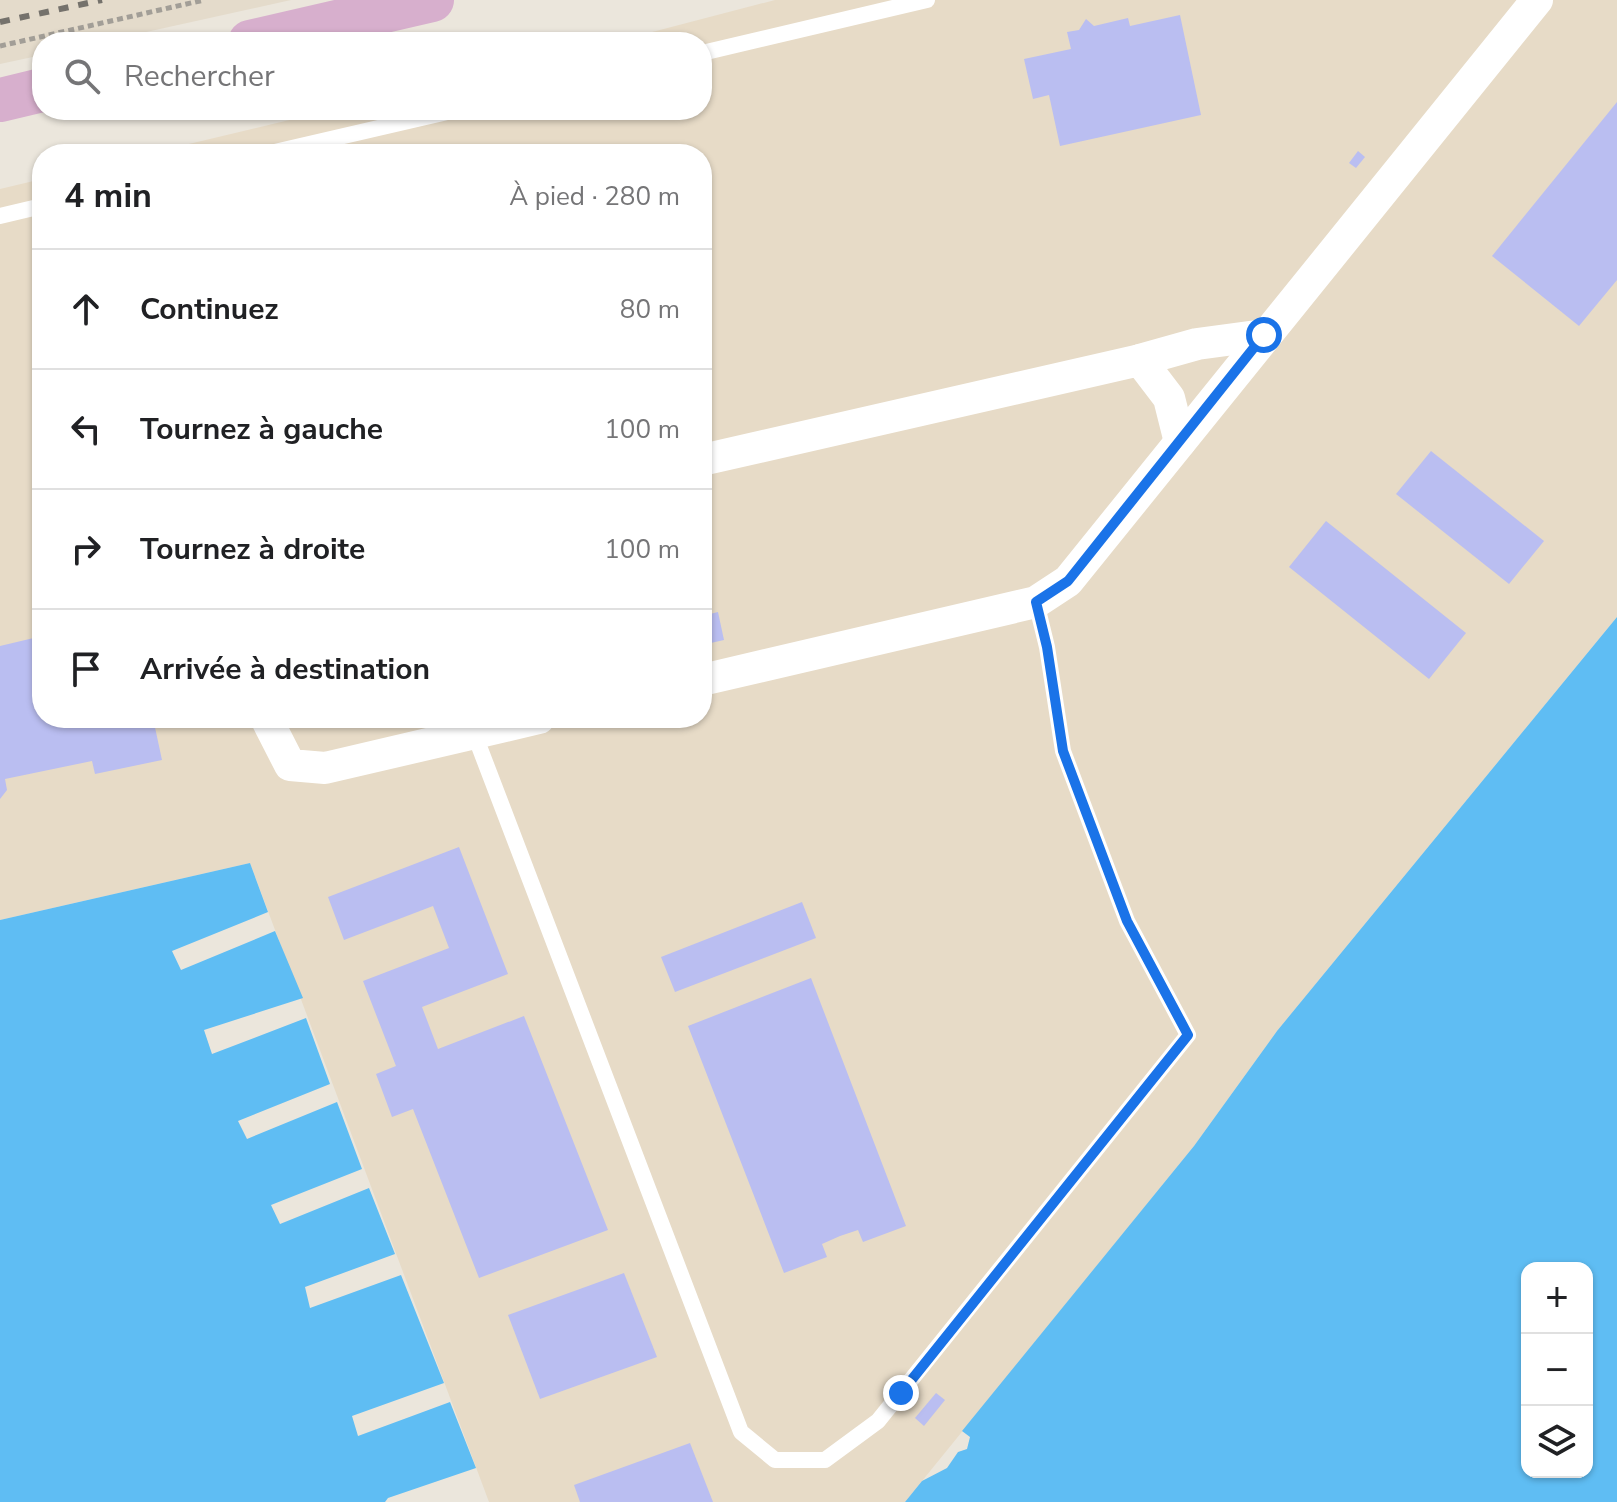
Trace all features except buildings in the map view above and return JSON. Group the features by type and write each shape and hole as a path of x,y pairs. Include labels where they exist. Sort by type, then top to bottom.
{"main road":[{"path":"293,32 432,0"},
{"path":"0,100 32,92"}],"street":[{"path":"712,678 1036,602 1068,581 1537,0"},
{"path":"712,458 1140,360 1197,344 1264,335"},
{"path":"1140,360 1169,398 1180,442"},
{"path":"271,728 290,765 325,768 496,728"}],"lane":[{"path":"712,51 927,0"},
{"path":"309,144 413,120"},
{"path":"0,216 32,208"},
{"path":"474,733 741,1432 775,1460 825,1460 878,1421 1188,1035 1127,921 1063,751 1047,647 1036,602"}],"path":[{"path":"62,32 204,0"},
{"path":"0,46 32,39"}],"shaded area":[{"path":"0,0 291,0 146,32 32,32 32,57 0,64"},
{"path":"775,0 1617,0 1617,617 1277,1031 1194,1146 905,1502 489,1502 250,863 0,920 0,189 32,181 32,728 712,728 712,144 189,144 289,120 712,120 712,32 652,32"}],"water":[{"path":"1617,617 1617,1502 905,1502 922,1481 947,1468 958,1452 967,1449 970,1437 962,1431 1194,1146 1277,1031"},
{"path":"250,863 268,912 172,951 181,970 275,931 303,998 204,1030 212,1054 306,1018 330,1084 238,1121 247,1139 337,1102 362,1169 271,1205 280,1224 369,1188 395,1254 305,1287 310,1308 401,1275 444,1383 352,1416 358,1436 450,1402 476,1468 388,1498 385,1502 0,1502 0,920"}],"railway":[{"path":"0,22 102,0"}],"route":[{"path":"901,1393 1188,1035 1127,921 1063,751 1047,647 1036,602 1068,581 1264,335"}]}
